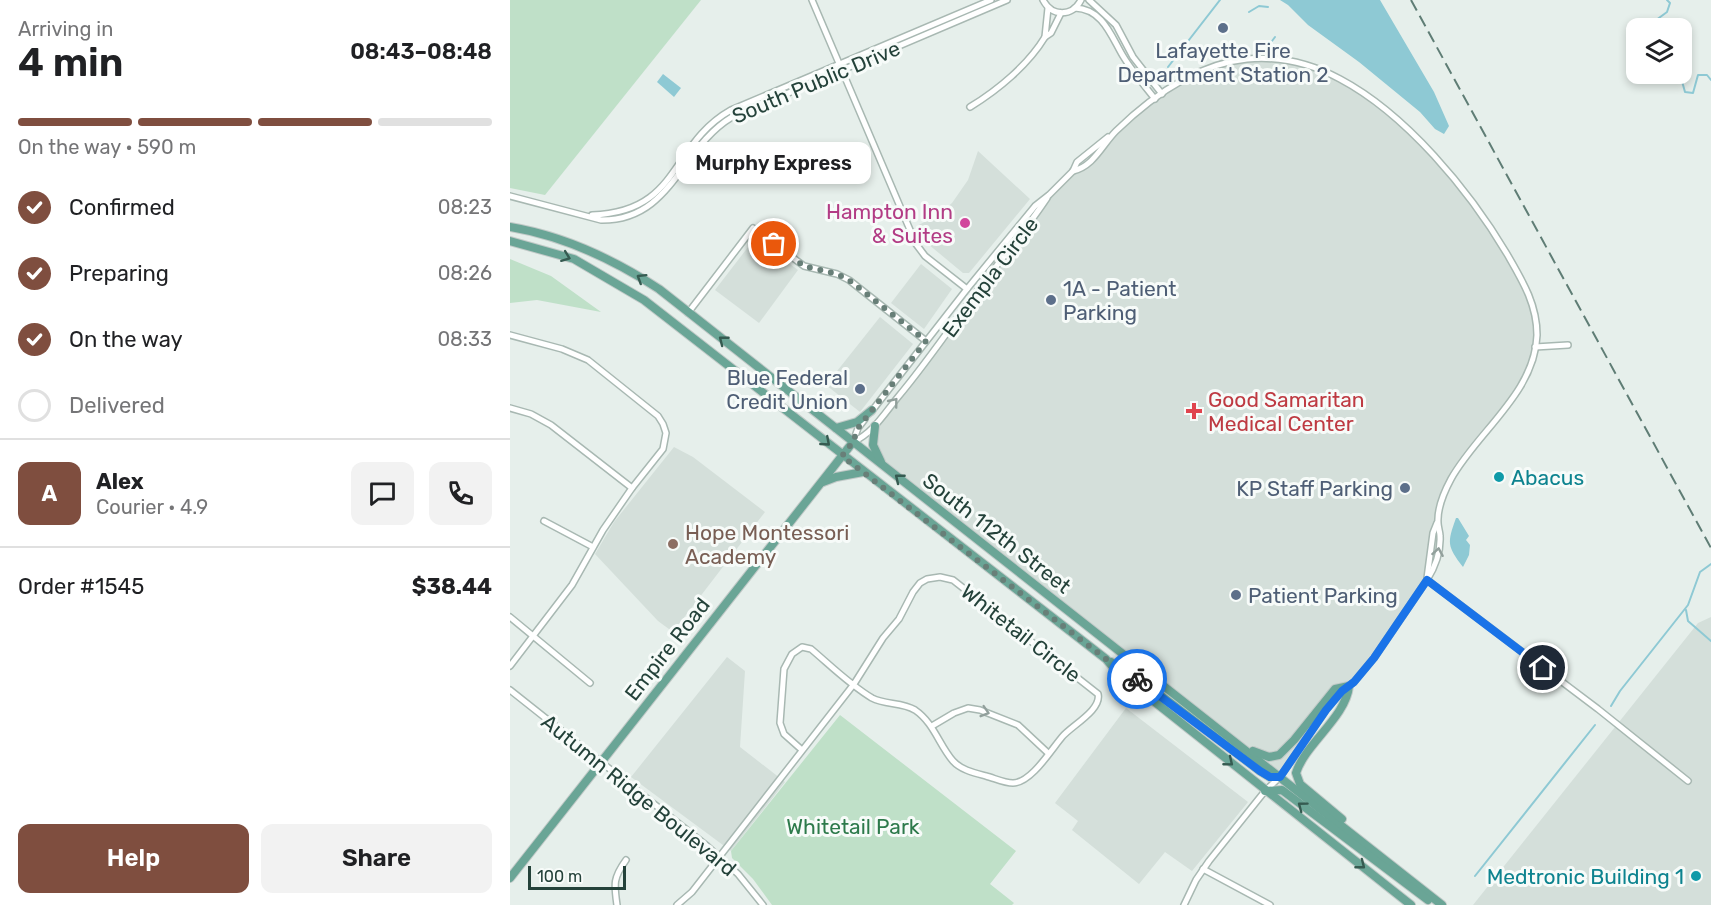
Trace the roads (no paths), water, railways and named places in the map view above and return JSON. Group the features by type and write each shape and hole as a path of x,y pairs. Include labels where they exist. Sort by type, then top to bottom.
{"main road":[{"name":"South 112th Street","path":"510,227 558,238 638,275 1438,902"},
{"name":"South 112th Street","path":"510,241 574,259 644,300 1106,659 1117,672 1411,905"},
{"path":"836,428 857,422 872,410"},
{"path":"875,426 873,445 883,465"},
{"name":"Empire Road","path":"510,878 853,442"},
{"path":"820,484 836,477 863,471"},
{"path":"1106,659 1151,688 1260,771 1270,777 1280,777"},
{"path":"1243,747 1266,756 1280,755 1335,689 1349,686 1348,696 1341,708 1298,768 1297,779 1300,784 1432,892 1438,902"},
{"path":"1265,791 1282,790 1417,893 1427,900 1438,902"}],"street":[{"path":"812,0 916,244 925,256 967,289"},
{"name":"South Public Drive","path":"510,196 597,219 628,218 644,210 665,192 706,140 722,124 740,113 991,0"},
{"name":"South Public Drive","path":"841,67 1007,0"},
{"path":"1043,0 1048,8 1061,13 1075,8 1087,10 1102,22 1117,42 1122,55 1155,99"},
{"path":"1075,8 1081,0"},
{"path":"1089,0 1116,25 1133,57 1162,94"},
{"path":"1045,37 1048,8"},
{"path":"970,107 998,87 1022,64 1051,33 1061,13"},
{"name":"Exempla Circle","path":"853,442 858,428 1035,206 1073,171 1083,168 1093,159 1113,133 1162,94 1203,70 1232,61 1257,58 1293,62 1317,69 1362,92 1427,149 1491,228 1533,304 1536,323 1535,347 1524,379 1452,477 1442,499 1437,523 1432,533 1427,580"},
{"name":"Exempla Circle","path":"853,442 867,435 936,350 983,283 1024,233 1049,195"},
{"path":"688,313 753,228 804,266 837,274 849,280 926,341"},
{"path":"510,335 562,349 588,360 658,416 666,433 663,449 603,530 572,585 510,666"},
{"path":"1535,347 1568,345"},
{"path":"510,408 531,414 546,422 632,488"},
{"path":"544,521 593,547"},
{"name":"Whitetail Circle","path":"677,905 692,892 854,684 882,638 899,619 913,592 920,583 927,579 953,580 1098,694 1099,701 1080,723 1069,729 1029,777 1021,781 1008,782 976,773 956,763 932,726 915,710 905,705 873,698 854,684"},
{"path":"1184,905 1203,869 1265,791 1280,777 1326,710 1374,658 1427,580 1598,709 1688,781"},
{"path":"510,616 532,637 590,683"},
{"path":"802,750 784,734 780,723 784,669 792,654 802,647 808,648 854,684"},
{"name":"Autumn Ridge Boulevard","path":"510,690 719,856 745,881 763,905"},
{"path":"932,726 968,708 980,710 1018,725 1048,753"},
{"path":"617,905 614,884 616,874 626,860"},
{"path":"1203,869 1270,905"}],"water":[{"path":"1280,0 1380,0 1434,92 1449,126 1444,134 1435,129 1420,112 1359,62 1308,25"},
{"path":"663,74 681,88 674,97 657,82"},
{"path":"1456,518 1469,536 1466,540 1470,545 1469,555 1463,567 1450,544"}],"waterway":[{"path":"1168,67 1220,0"},
{"path":"1659,18 1667,12 1670,3 1667,0"},
{"path":"1249,12 1259,6 1268,7"},
{"path":"1265,44 1275,37"},
{"path":"1683,84 1685,92 1693,93 1698,75 1707,75 1711,80"},
{"path":"1611,706 1620,691 1688,605 1700,572 1711,564"},
{"path":"1686,610 1688,621 1711,641"},
{"path":"1475,876 1595,725"}],"railway":[{"path":"1411,0 1711,548"}],"place":[{"name":"Lafayette Fire Department Station 2","path":"1223,28"},
{"name":"Hampton Inn & Suites","path":"965,223"},
{"name":"Murphy Express","path":"774,244"},
{"name":"1A - Patient Parking","path":"1051,300"},
{"name":"Blue Federal Credit Union","path":"860,389"},
{"name":"Good Samaritan Medical Center","path":"1194,411"},
{"name":"Abacus","path":"1499,477"},
{"name":"KP Staff Parking","path":"1405,488"},
{"name":"Hope Montessori Academy","path":"673,544"},
{"name":"Patient Parking","path":"1236,595"},
{"name":"Medtronic Building 1","path":"1696,876"}],"park label":[{"name":"Whitetail Park","path":"853,826"}]}
